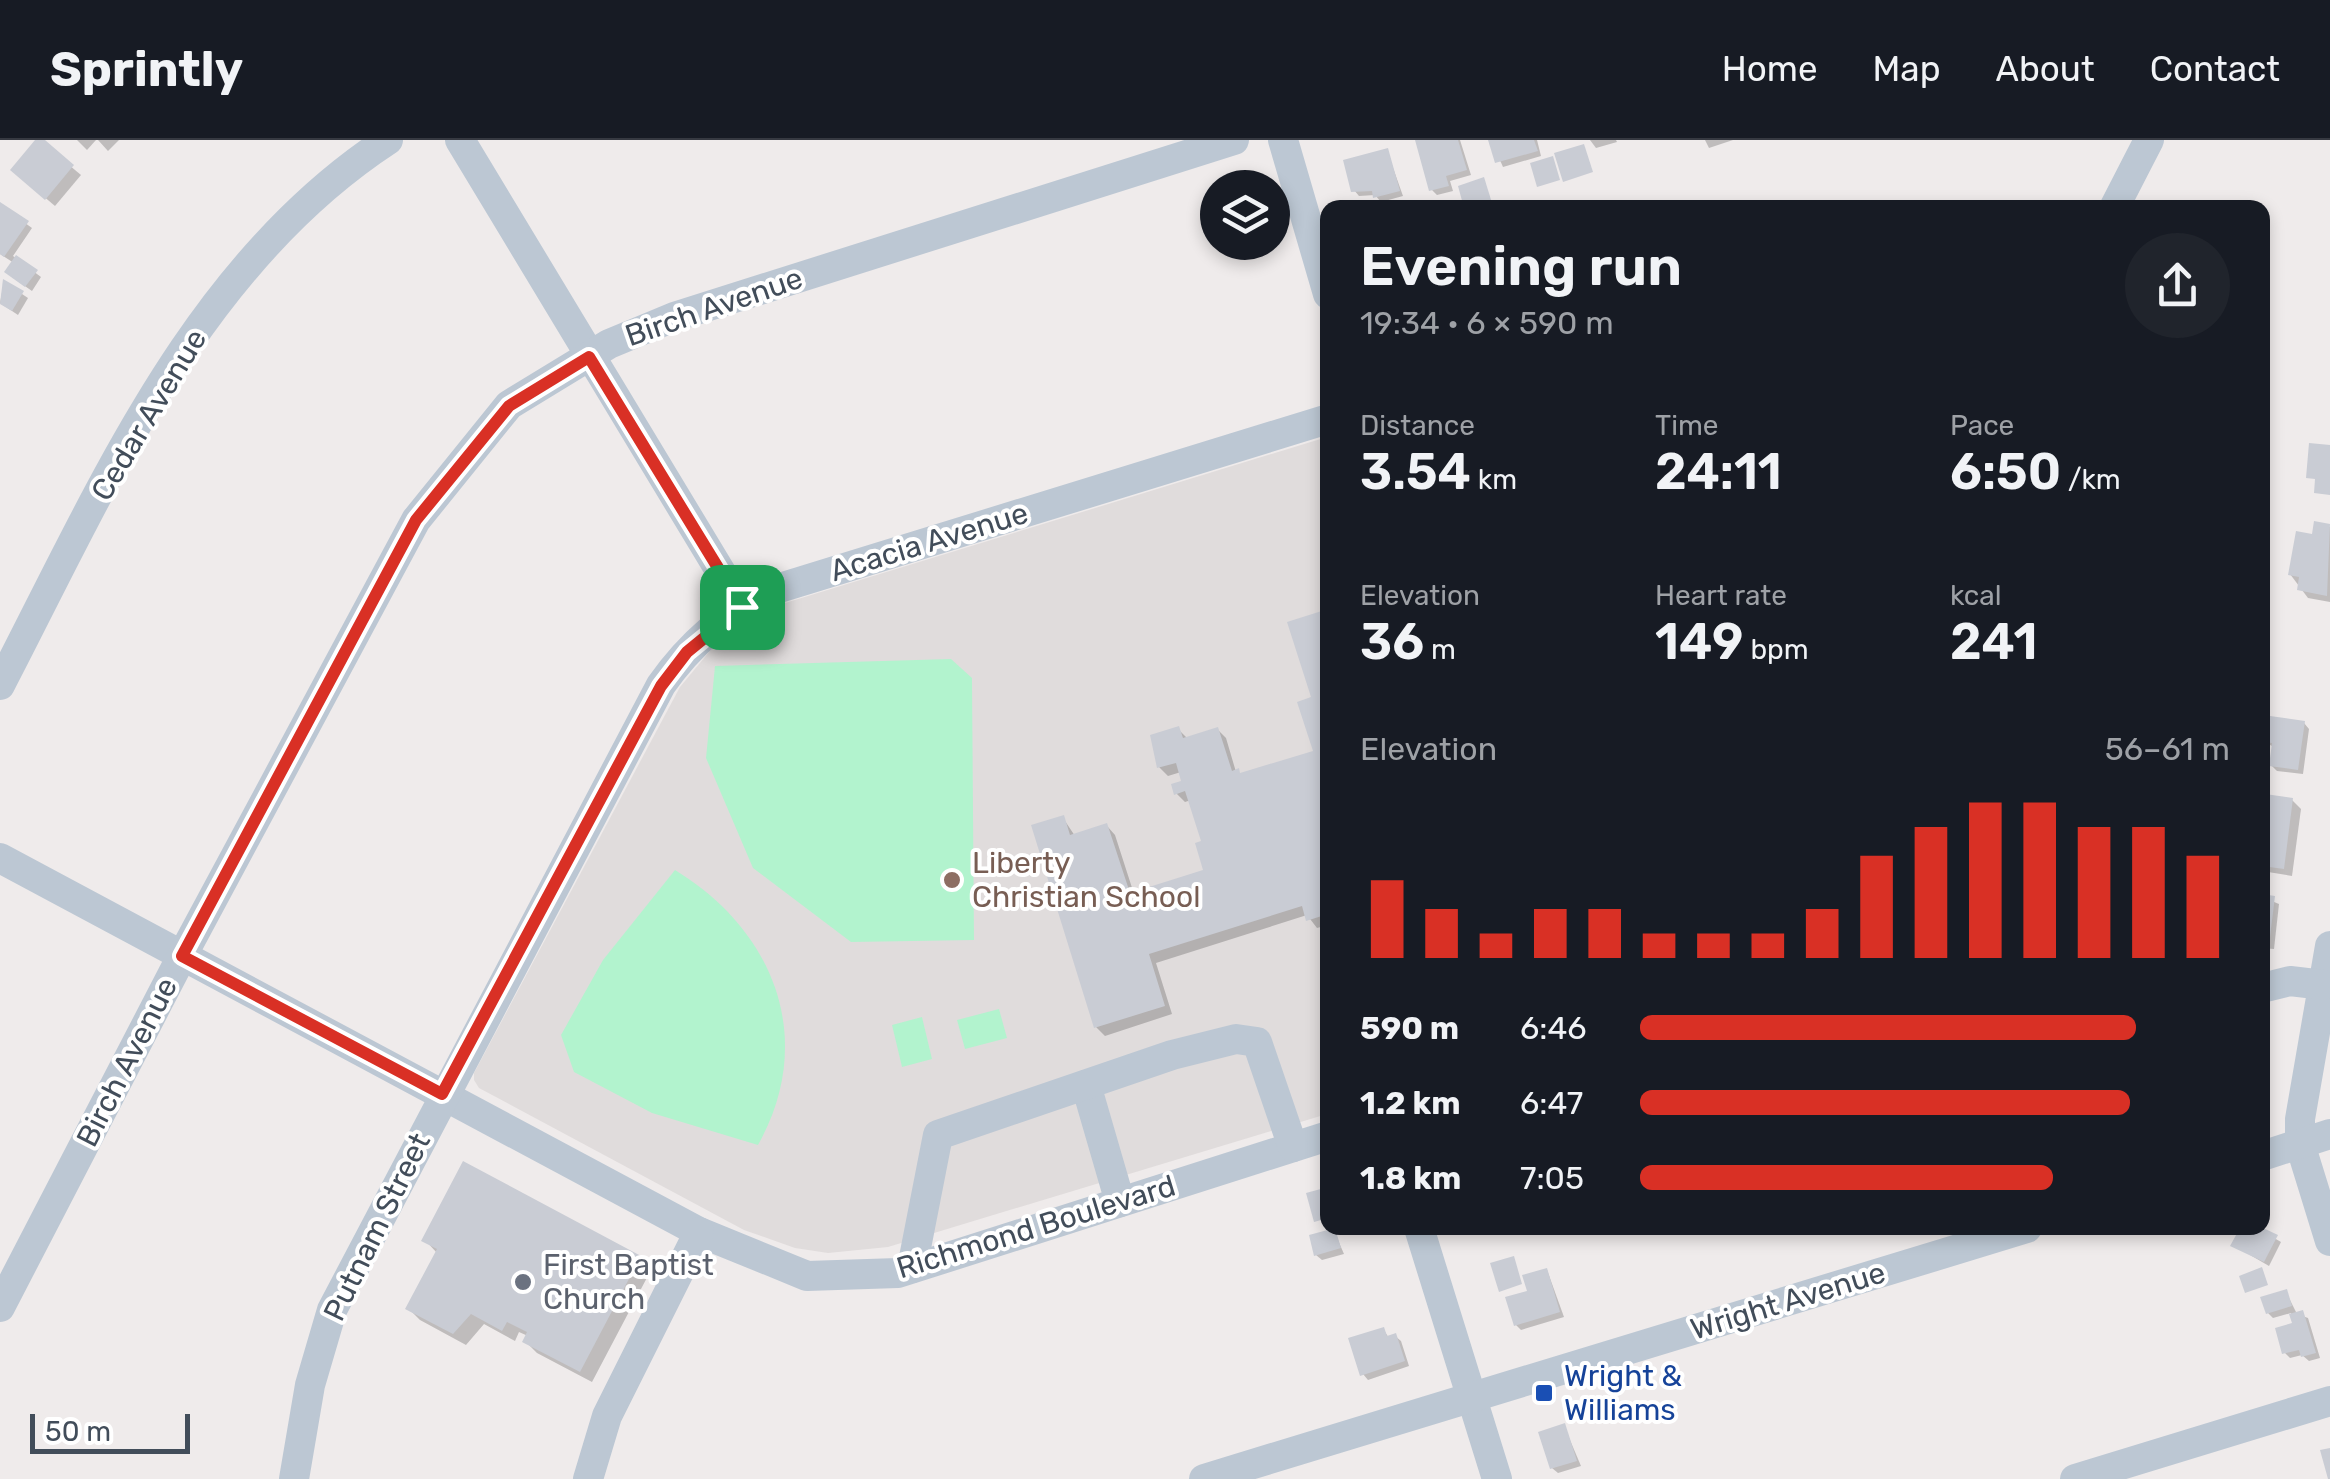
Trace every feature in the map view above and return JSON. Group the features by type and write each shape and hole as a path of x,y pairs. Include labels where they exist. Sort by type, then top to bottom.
{"street":[{"name":"Cedar Avenue","path":"0,685 166,375 230,286 288,221 355,162 388,140"},
{"path":"460,140 742,607"},
{"name":"Birch Avenue","path":"0,1307 182,956 416,520 509,406 609,344 674,316 1234,140"},
{"path":"1282,140 1320,267"},
{"path":"2118,200 2148,140"},
{"name":"Acacia Avenue","path":"442,1094 661,686 687,652 742,607 786,585 1320,421"},
{"name":"Richmond Boulevard","path":"0,858 699,1232 808,1276 898,1273 1320,1139"},
{"path":"2330,946 2300,1119 2300,1144 2330,1241"},
{"path":"2270,986 2290,980 2324,985"},
{"path":"912,1268 938,1135 1172,1055 1236,1040 1258,1042 1293,1147"},
{"path":"1086,1085 1120,1202"},
{"name":"Putnam Street","path":"294,1479 310,1385 332,1310 442,1094"},
{"path":"2270,1153 2330,1134"},
{"path":"588,1479 607,1416 699,1232"},
{"path":"1421,1235 1497,1479"},
{"name":"Wright Avenue","path":"1204,1479 2003,1235"},
{"path":"2075,1479 2330,1401"}],"shaded area":[{"name":"Liberty Christian School","path":"1320,439 1320,1116 888,1247 828,1253 795,1248 744,1230 479,1088 474,1073 680,687 714,646 785,603"}],"green space":[{"path":"951,659 972,678 974,940 851,942 753,868 706,758 715,666"},
{"path":"675,870 710,895 738,924 761,956 776,991 784,1028 784,1066 775,1106 758,1145 652,1113 574,1072 561,1035 603,960"},
{"path":"999,1009 1007,1038 965,1049 957,1020"},
{"path":"922,1017 932,1059 902,1067 892,1025"}],"building":[{"path":"35,140 45,140 74,165 45,200 10,170"},
{"path":"1415,140 1458,140 1467,170 1446,176 1449,186 1429,191"},
{"path":"1488,140 1534,140 1538,151 1495,163"},
{"path":"1584,144 1593,172 1563,182 1554,153"},
{"path":"1388,148 1400,191 1373,198 1372,191 1351,192 1343,160"},
{"path":"1553,156 1560,180 1537,187 1530,163"},
{"path":"1484,177 1491,200 1462,200 1458,186"},
{"path":"0,202 29,221 4,257 0,254"},
{"path":"16,255 38,270 25,287 4,272"},
{"path":"3,279 24,291 12,311 0,304"},
{"path":"2309,443 2330,445 2330,495 2314,493 2315,479 2306,478"},
{"path":"2314,521 2330,524 2327,596 2297,590 2299,577 2288,575 2296,531 2312,534"},
{"path":"1320,612 1320,917 1306,921 1302,906 1149,954 1165,1006 1094,1028 1031,825 1064,815 1070,835 1107,823 1130,893 1203,870 1195,843 1201,841 1185,791 1174,795 1171,784 1181,781 1176,763 1157,768 1150,735 1179,726 1183,738 1218,727 1232,771 1239,768 1240,773 1313,751 1297,702 1311,697 1287,622"},
{"path":"2270,716 2305,721 2298,770 2270,766"},
{"path":"2270,795 2293,798 2284,869 2270,867"},
{"path":"2270,895 2275,896 2270,937"},
{"name":"First Baptist Church","path":"463,1161 641,1256 580,1372 522,1342 527,1332 507,1322 502,1331 471,1314 453,1334 405,1309 437,1249 421,1241"},
{"path":"1320,1189 1320,1220 1314,1222 1306,1193"},
{"path":"2270,1231 2278,1235 2264,1262 2230,1246 2236,1235 2270,1235"},
{"path":"1309,1235 1337,1235 1341,1248 1314,1256"},
{"path":"1514,1256 1522,1284 1499,1292 1490,1263"},
{"path":"2262,1267 2268,1285 2245,1293 2239,1276"},
{"path":"1547,1268 1560,1312 1514,1326 1505,1297 1527,1291 1522,1275"},
{"path":"2287,1289 2292,1306 2266,1314 2260,1297"},
{"path":"2303,1310 2316,1353 2301,1357 2299,1350 2282,1354 2275,1328 2292,1323 2289,1314"},
{"path":"1384,1327 1387,1336 1396,1333 1405,1361 1360,1376 1348,1338"},
{"path":"1565,1423 1577,1461 1550,1469 1538,1432"},
{"path":"2330,1448 2330,1479 2328,1479 2320,1450"}],"place":[{"name":"Liberty Christian School","path":"952,880"},
{"name":"First Baptist Church","path":"523,1282"},
{"name":"Wright & Williams","path":"1544,1393"}],"route":[{"path":"589,357 742,607 687,652 661,686 442,1094 182,956 416,520 509,406 589,357"}]}
